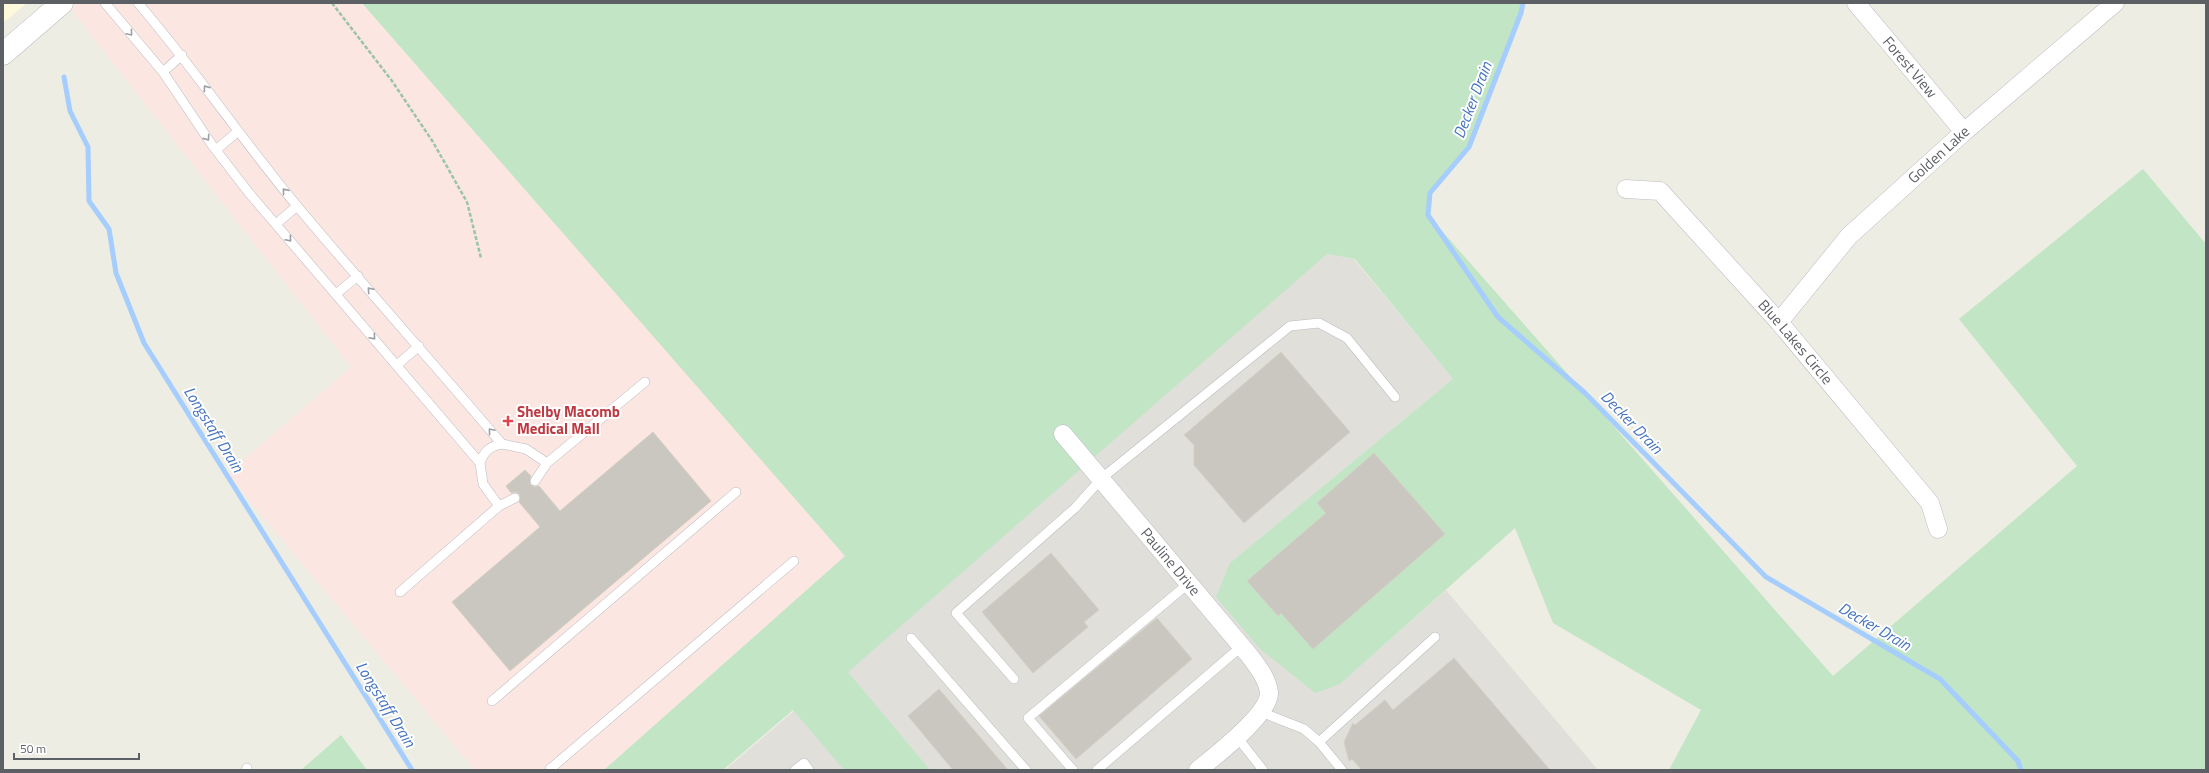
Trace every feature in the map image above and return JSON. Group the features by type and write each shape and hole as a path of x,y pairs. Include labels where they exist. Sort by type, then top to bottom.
{"street":[{"path":"3,54 62,3"},
{"name":"Forest View","path":"1856,3 1964,132"},
{"name":"Golden Lake","path":"1779,322 1849,236 1964,132 2115,3"},
{"name":"Blue Lakes Circle","path":"1626,189 1660,191 1779,322 1930,503 1938,529"},
{"name":"Pauline Drive","path":"1063,434 1102,478 1242,646 1263,676 1269,694 1261,712"},
{"path":"1198,770 1237,737 1261,712"}],"lane":[{"path":"105,3 163,72 216,150 276,224 480,463"},
{"path":"138,3 182,55 237,132 297,206 502,444"},
{"path":"163,72 182,55"},
{"path":"216,150 237,132"},
{"path":"276,224 297,206"},
{"path":"336,294 358,276"},
{"path":"1014,679 956,613 1075,508 1102,478 1290,326 1319,323 1347,338 1395,397"},
{"path":"397,365 419,346"},
{"path":"534,481 547,463 645,382"},
{"path":"499,506 483,484 480,463 484,454 493,445 502,444 526,449 547,463"},
{"path":"492,701 736,492"},
{"path":"400,592 499,506 515,498"},
{"path":"550,769 794,561"},
{"path":"1073,770 1028,718 1190,583"},
{"path":"1319,742 1435,637"},
{"path":"911,638 1026,770"},
{"path":"1096,770 1242,646"},
{"path":"1261,712 1304,729 1319,742 1342,770"},
{"path":"1237,737 1263,770"},
{"path":"795,770 804,763 810,770"}],"path":[{"path":"332,3 392,81 433,142 467,202 481,258"}],"shaded area":[{"path":"3,3 27,3 3,23"},
{"name":"Shelby Macomb Medical Mall","path":"362,3 845,556 604,770 475,770 227,474 351,367 67,4"},
{"path":"1327,254 1354,259 1453,379 1230,563 1340,684 1446,590 1598,770 725,770"}],"green space":[{"path":"362,3 1523,3 1521,13 1469,147 1430,193 1428,215 1833,676 2077,466 1959,319 2143,169 2206,244 2206,770 1669,770 1701,710 1553,623 1515,528 1340,684 1315,693 1259,648 1216,597 1230,563 1453,379 1355,259 1327,254 848,672 930,770 844,770 793,710 723,770 604,770 845,556"},
{"path":"341,735 367,770 301,770"}],"building":[{"path":"1281,352 1350,432 1244,523 1194,465 1194,445 1184,435"},
{"path":"653,432 711,501 510,671 452,602 540,527 519,502 520,495 516,492 511,493 506,486 525,470 531,476 530,484 534,487 539,486 560,511"},
{"path":"1374,453 1445,534 1313,649 1281,613 1278,616 1247,581 1326,513 1317,503"},
{"path":"1051,553 1099,610 1084,622 1088,627 1033,673 982,612"},
{"path":"1157,618 1192,659 1076,759 1039,716"},
{"path":"1454,658 1550,770 1362,770 1352,759 1349,761 1344,742 1353,723 1355,725 1385,700 1393,710"},
{"path":"939,689 1008,770 953,770 908,716"}],"waterway":[{"name":"Decker Drain","path":"1523,3 1521,13 1469,147 1430,193 1428,215 1498,317 1585,393 1766,577 1940,679 2018,761 2021,770"},
{"name":"Longstaff Drain","path":"64,77 70,111 88,147 89,201 109,229 116,273 144,343 412,770"}],"place":[{"name":"Shelby Macomb Medical Mall","path":"508,421"}]}
